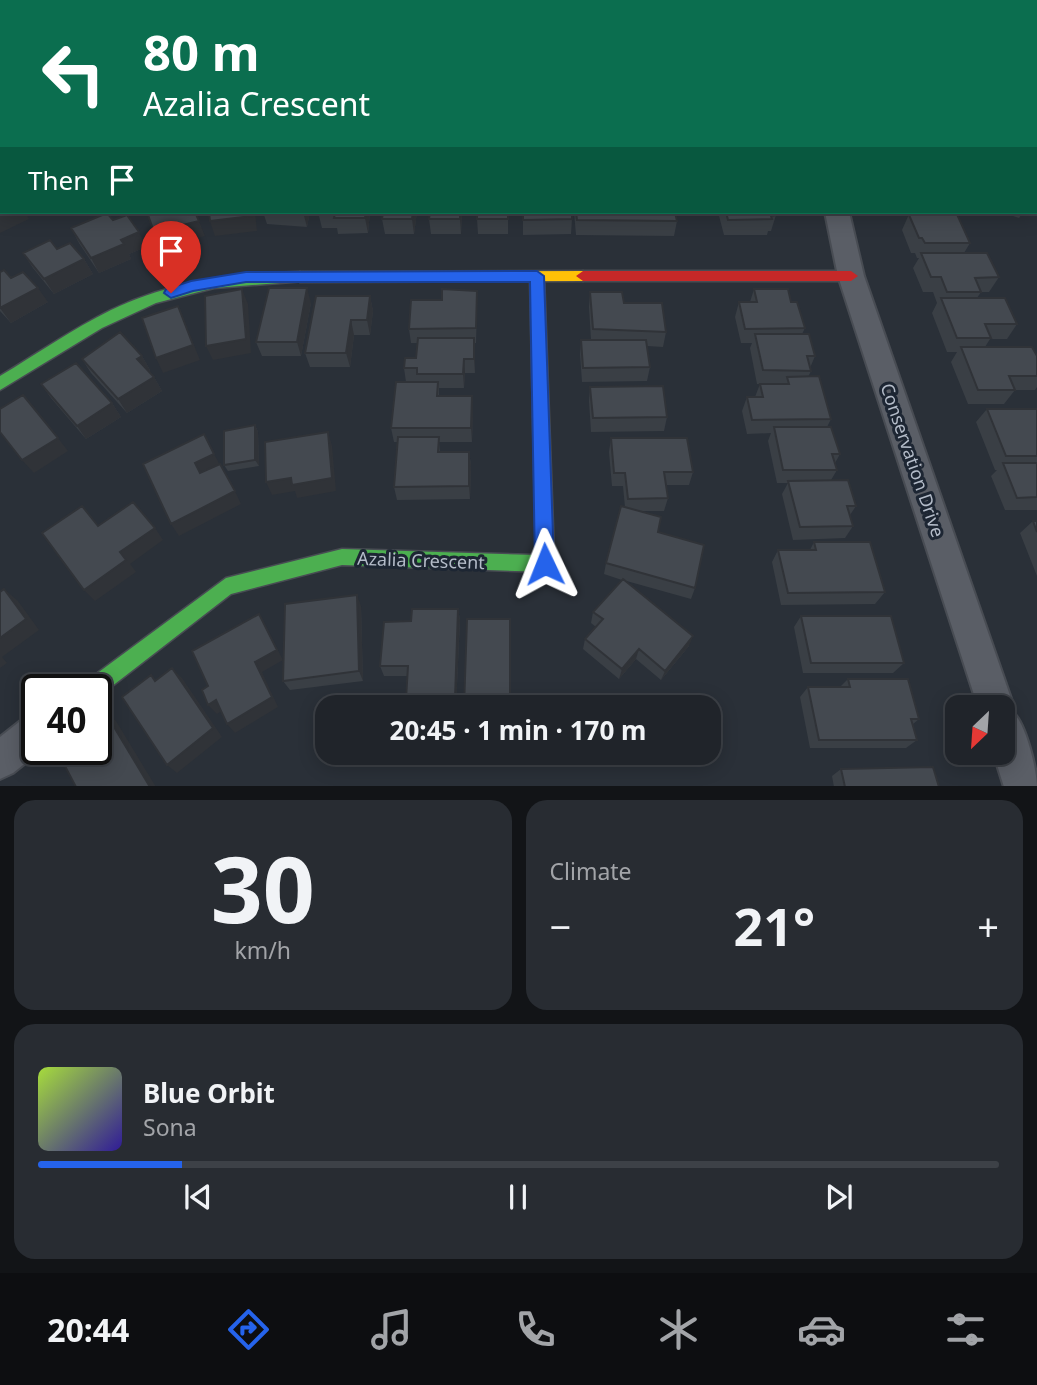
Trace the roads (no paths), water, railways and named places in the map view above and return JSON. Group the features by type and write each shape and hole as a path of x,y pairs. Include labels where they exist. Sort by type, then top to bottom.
{"street":[{"name":"Conservation Drive","path":"836,214 851,276 992,695"},
{"name":"Azalia Crescent","path":"112,674 226,586 342,557 545,564 537,276"},
{"path":"0,384 130,307 191,286 246,277 851,276"},
{"path":"0,760 21,744"},
{"path":"1015,762 1023,786"}]}
